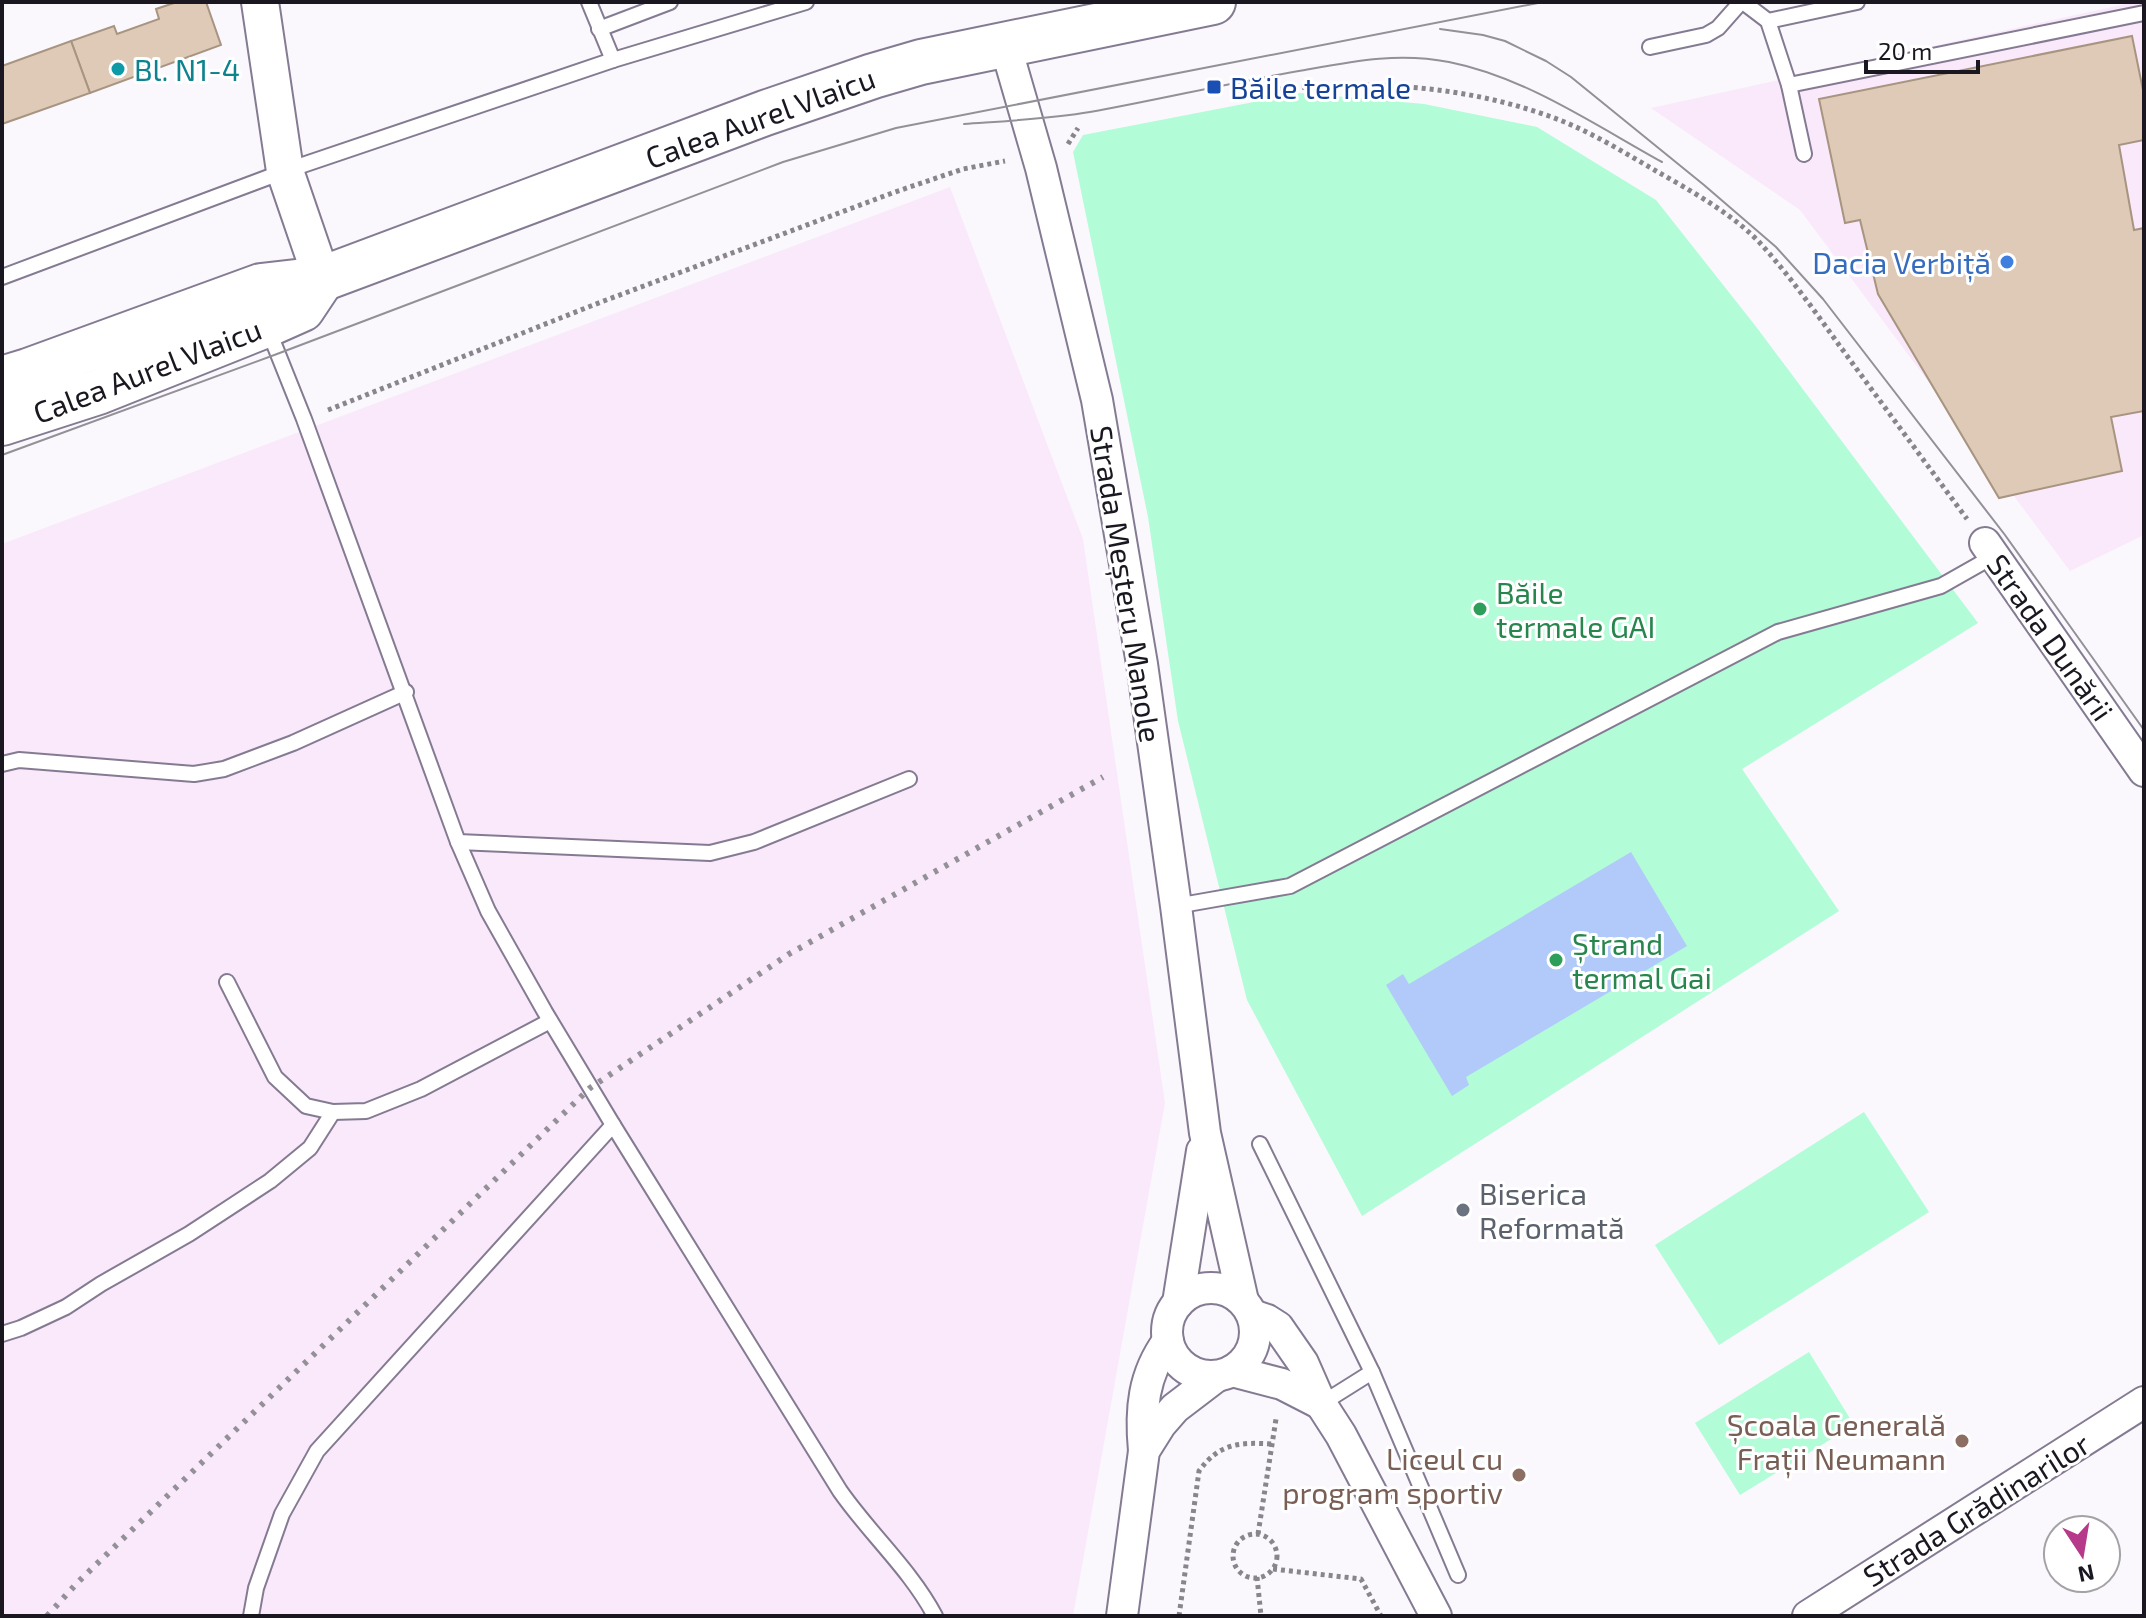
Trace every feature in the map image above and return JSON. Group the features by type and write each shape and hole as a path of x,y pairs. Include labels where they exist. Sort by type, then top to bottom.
{"main road":[{"name":"Calea Aurel Vlaicu","path":"2,379 261,286 322,279 873,76 921,62 1167,6 1213,2"},
{"name":"Calea Aurel Vlaicu","path":"2,423 98,392 302,309 322,279"}],"street":[{"path":"260,2 285,171 322,279"},
{"name":"Strada Meșteru Manole","path":"1005,44 1038,155 1097,400 1142,664 1205,1133"},
{"name":"Strada Dunării","path":"1989,550 2144,771"},
{"path":"1178,1303 1205,1133"},
{"path":"1144,1451 1175,1408 1245,1361 1253,1347 1256,1331 1205,1133"},
{"path":"1321,1404 1282,1384 1224,1374 1200,1375 1185,1368 1174,1356 1168,1341 1169,1317 1178,1303 1191,1293 1214,1288 1230,1292 1278,1327 1308,1372 1321,1404 1341,1435 1436,1616"},
{"path":"1122,1616 1144,1451 1141,1420 1145,1394 1152,1368 1168,1341"},
{"name":"Strada Grădinarilor","path":"1808,1616 2144,1402"}],"lane":[{"path":"589,2 613,60"},
{"path":"599,29 670,2"},
{"path":"2,277 285,171 613,60 806,2"},
{"path":"1650,47 1706,35 1718,28 1742,2 1768,21 1789,85 1804,154"},
{"path":"1768,21 1857,2"},
{"path":"1789,85 2144,13"},
{"path":"266,325 406,692 458,842 488,911 613,1125 840,1491 923,1593 935,1616"},
{"path":"1176,906 1290,886 1778,632 1941,586 1989,550"},
{"path":"2,764 19,760 194,774 224,769 293,743 406,692"},
{"path":"458,842 710,853 754,842 909,779"},
{"path":"227,982 275,1077 306,1106 333,1112 366,1111 421,1089 550,1021"},
{"path":"2,1334 66,1307 189,1234 270,1181 310,1148 333,1112"},
{"path":"251,1616 256,1588 282,1514 317,1451 613,1125"},
{"path":"1260,1144 1372,1372 1458,1575"},
{"path":"1321,1404 1372,1372"}],"path":[{"path":"1262,91 1359,84 1421,87 1482,96 1545,114 1606,143 1687,189 1759,242 1802,294 1989,550"},
{"path":"304,419 601,302 895,192 963,169 1038,155 1067,145 1078,128"},
{"path":"1258,1534 1282,1384"},
{"path":"1179,1616 1199,1471 1208,1458 1237,1444 1272,1444"},
{"path":"1258,1534 1268,1538 1276,1550 1277,1560 1273,1569 1257,1577 1247,1576 1238,1570 1234,1555 1239,1541 1248,1535 1258,1534"},
{"path":"1273,1569 1361,1579 1381,1616"},
{"path":"1257,1577 1261,1616"}],"shaded area":[{"name":"Dacia Verbiță","path":"2144,2 2144,535 2070,571 1800,210 1651,108"},
{"path":"950,187 1083,539 1165,1103 1073,1616 2,1616 2,544"}],"green space":[{"name":"Ștrand termal Gai","path":"1300,93 1424,104 1537,127 1656,200 1754,324 1978,623 1742,769 1839,911 1362,1216 1247,1000 1178,721 1148,517 1073,152 1083,135"},
{"path":"1864,1112 1929,1212 1719,1345 1655,1245"},
{"path":"1809,1352 1854,1425 1740,1495 1695,1423"}],"water":[{"name":"Ștrand termal Gai","path":"1631,852 1687,946 1466,1077 1469,1085 1452,1096 1386,985 1403,974 1409,984"}],"building":[{"name":"Bl. N1-4","path":"177,2 206,2 221,45 90,93 71,41 114,26 117,34 159,19 156,9"},
{"name":"Dacia Verbiță","path":"2132,36 2144,95 2144,140 2119,145 2134,230 2144,228 2144,411 2111,417 2122,471 1999,498 1878,294 1860,220 1845,223 1819,99"},
{"path":"71,41 90,93 2,124 2,66"}],"tram line":[{"path":"2,455 783,162 896,128 1543,2"},
{"path":"1440,29 1505,41 1571,77 1776,247 1823,299 2005,535 2144,730"},
{"path":"964,124 1075,114 1341,64 1412,58 1477,69 1532,90 1662,162"}],"railway":[{"path":"47,1616 77,1583 590,1088 789,954 1103,777"}],"place":[{"name":"Bl. N1-4","path":"118,69"},
{"name":"Băile termale","path":"1214,87"},
{"name":"Dacia Verbiță","path":"2007,262"},
{"name":"Băile termale GAI","path":"1480,609"},
{"name":"Ștrand termal Gai","path":"1556,960"},
{"name":"Biserica Reformată","path":"1463,1210"},
{"name":"Școala Generală Frații Neumann","path":"1962,1441"},
{"name":"Liceul cu program sportiv","path":"1519,1475"}]}
